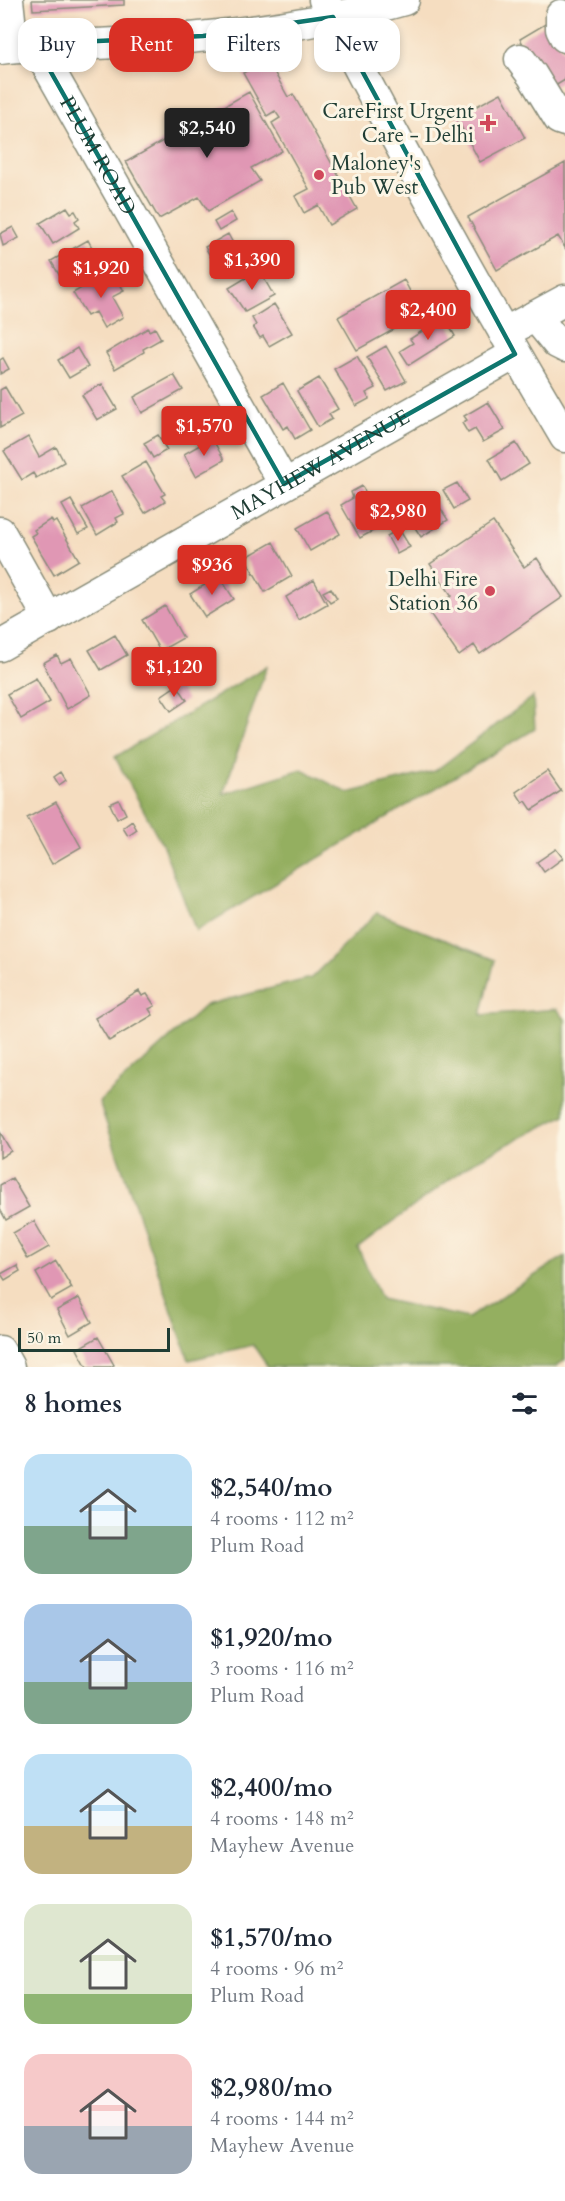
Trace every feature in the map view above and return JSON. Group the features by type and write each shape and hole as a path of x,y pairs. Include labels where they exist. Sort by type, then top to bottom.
{"street":[{"path":"8,0 16,47 203,36 328,9 363,12 404,0"},
{"path":"328,9 510,344 565,437"},
{"name":"PLUM ROAD","path":"16,47 284,484"},
{"path":"520,59 559,120 565,121"},
{"name":"MAYHEW AVENUE","path":"0,646 284,484 510,344 535,316 565,300"},
{"path":"535,316 557,343 565,347"},
{"path":"0,532 49,619"},
{"path":"0,1351 9,1367"}],"highlighted area":[{"path":"333,17 515,354 284,484 35,44 203,36"}],"green space":[{"path":"267,666 223,794 302,769 348,793 435,771 533,697 535,729 196,931 163,846 115,757"},
{"path":"377,913 495,960 481,1015 557,1009 565,1019 565,1115 473,1162 358,1248 381,1299 468,1318 565,1256 565,1360 555,1367 268,1367 253,1345 189,1360 99,1102 206,1005 311,978"}],"building":[{"path":"32,0 124,0 124,5 33,10"},
{"path":"547,23 565,54 565,80 550,89 520,39"},
{"path":"274,72 288,97 293,94 357,209 329,225 318,205 304,213 295,196 309,189 272,123 280,118 275,111 267,116 243,73"},
{"path":"249,92 282,151 251,168 260,181 208,211 199,197 159,219 126,162"},
{"path":"501,93 525,138 480,162 456,117"},
{"path":"565,163 565,248 558,236 497,270 468,217"},
{"path":"67,207 71,213 75,211 79,218 75,221 79,228 53,244 40,223"},
{"path":"231,212 236,221 219,231 214,222"},
{"path":"13,227 19,238 3,246 0,234"},
{"path":"228,234 242,260 220,273 205,247"},
{"path":"88,240 96,255 89,258 95,268 65,285 51,261"},
{"path":"112,270 124,291 112,297 123,317 104,328 95,312 87,316 73,293"},
{"path":"259,270 274,296 245,312 229,288"},
{"path":"404,280 422,314 357,350 338,317"},
{"path":"274,304 292,333 269,346 263,336 260,338 253,327 256,325 252,318"},
{"path":"444,317 455,336 409,365 400,351 413,343 410,339"},
{"path":"148,328 149,331 155,328 161,339 115,369 106,353"},
{"path":"386,346 406,381 387,391 367,357"},
{"path":"77,348 88,367 69,378 58,360"},
{"path":"357,356 376,388 366,393 369,399 356,406 334,369"},
{"path":"3,358 9,369 0,374 0,360"},
{"path":"174,375 183,390 142,413 134,397"},
{"path":"319,378 338,409 329,414 332,419 318,427 297,391"},
{"path":"283,383 310,430 295,439 288,426 283,429 263,395"},
{"path":"102,384 117,409 97,420 82,395"},
{"path":"5,387 22,416 0,428 0,390"},
{"path":"488,402 505,430 483,442 475,429 468,433 462,423 467,420 464,416"},
{"path":"158,435 167,450 153,458 144,443"},
{"path":"28,437 39,457 56,447 64,462 36,478 33,473 22,480 4,451"},
{"path":"212,438 224,460 196,476 184,454"},
{"path":"516,443 529,464 502,481 489,459"},
{"path":"146,462 165,494 161,496 165,501 145,513 122,476"},
{"path":"457,483 468,501 454,509 443,490"},
{"path":"362,486 384,525 360,538 341,505 353,498 351,492"},
{"path":"112,491 124,514 116,518 118,522 97,535 82,508"},
{"path":"434,498 448,520 421,537 407,515"},
{"path":"71,500 88,529 78,534 62,505"},
{"path":"327,511 340,534 310,551 297,528"},
{"path":"51,519 53,523 56,521 79,560 54,575 31,536 36,533 34,530"},
{"path":"493,522 524,567 537,558 563,597 480,654 474,645 459,656 429,612 452,596 430,564"},
{"path":"399,529 410,547 397,554 387,536"},
{"path":"273,542 292,576 265,592 245,558"},
{"path":"219,576 234,599 205,617 190,594"},
{"path":"314,580 327,604 299,620 286,597"},
{"path":"331,588 337,598 330,602 323,592"},
{"path":"165,606 183,638 160,651 142,620"},
{"path":"115,635 127,655 101,670 89,650"},
{"path":"57,655 61,663 71,658 91,695 67,709 43,663"},
{"path":"36,678 50,702 21,719 7,694"},
{"path":"177,685 187,700 171,711 161,696"},
{"path":"547,771 561,791 532,810 526,801 523,803 516,792"},
{"path":"61,772 66,780 59,785 54,777"},
{"path":"119,800 126,814 117,819 110,804"},
{"path":"56,802 81,847 52,864 27,818"},
{"path":"132,821 137,830 128,836 123,828"},
{"path":"556,849 563,858 544,872 537,862"},
{"path":"139,991 142,996 147,994 155,1006 149,1009 153,1015 109,1041 95,1018"},
{"path":"0,1132 11,1151 0,1158"},
{"path":"12,1178 29,1207 6,1220 0,1209 0,1185"},
{"path":"34,1221 49,1247 28,1259 13,1233"},
{"path":"56,1261 72,1288 51,1300 36,1273"},
{"path":"17,1265 20,1271 5,1280 1,1274"},
{"path":"79,1298 92,1322 70,1335 57,1310"},
{"path":"98,1337 114,1365 110,1367 87,1367 77,1349"}],"place":[{"name":"CareFirst Urgent Care - Delhi","path":"488,123"},
{"name":"Maloney's Pub West","path":"319,175"},
{"name":"Delhi Fire Station 36","path":"490,591"}]}
